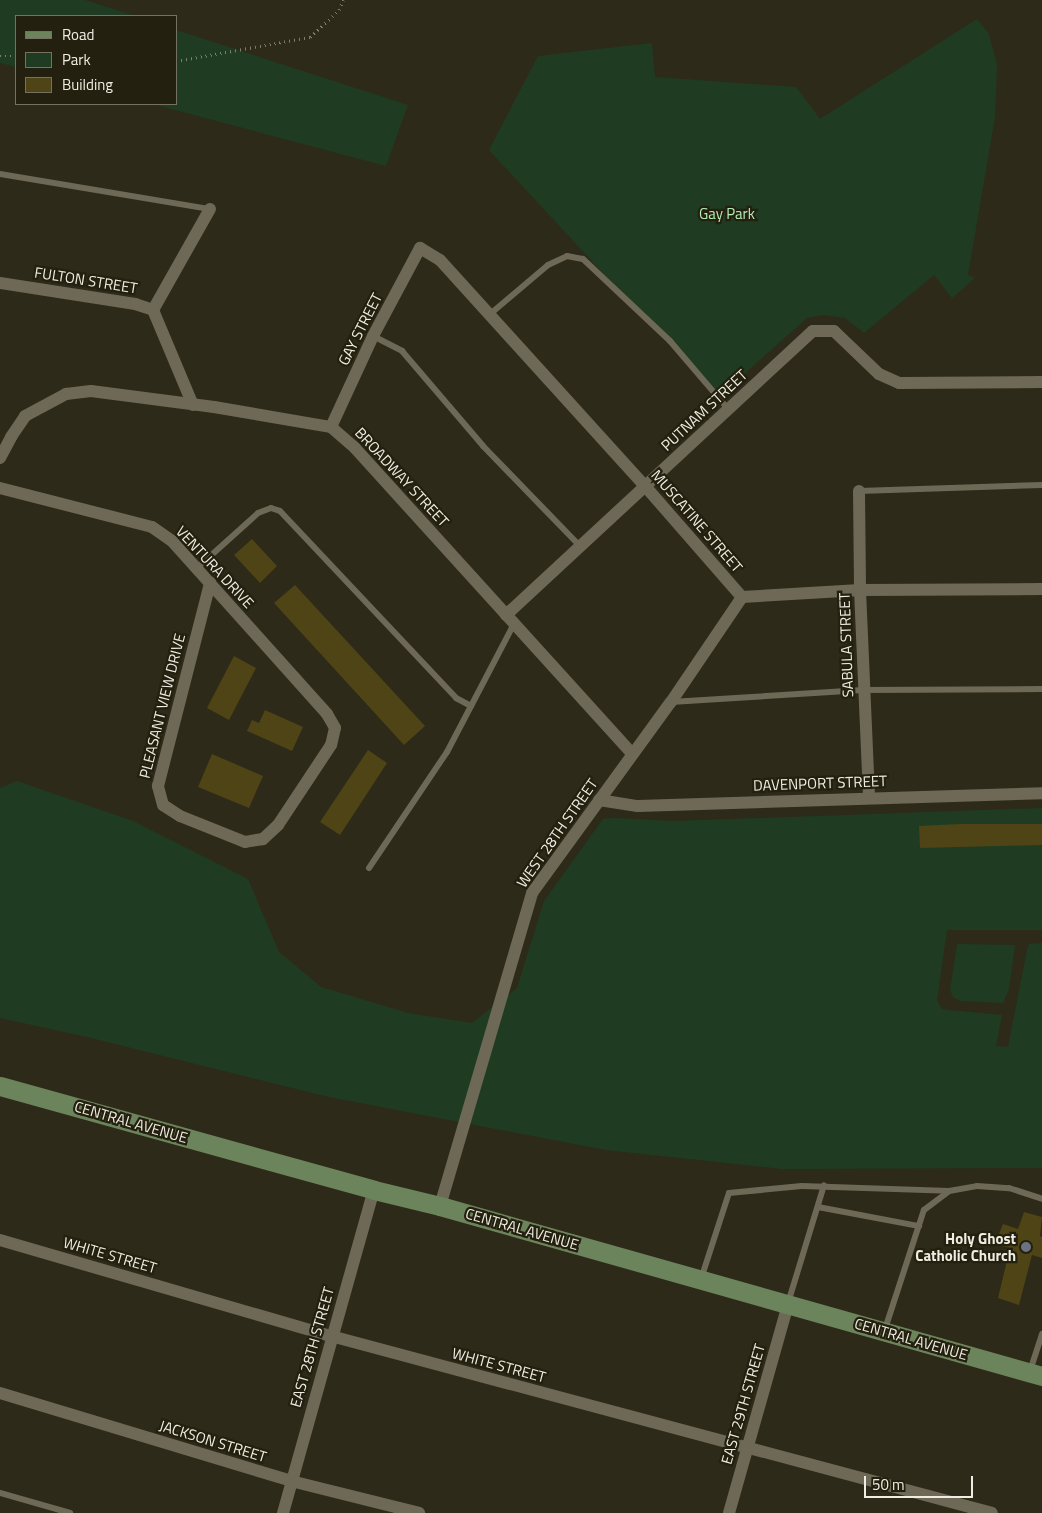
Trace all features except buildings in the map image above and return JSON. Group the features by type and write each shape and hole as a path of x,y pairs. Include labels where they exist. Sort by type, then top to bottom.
{"main road":[{"name":"CENTRAL AVENUE","path":"0,1086 374,1190 440,1206 1036,1374"}],"street":[{"path":"153,310 210,209"},
{"name":"MUSCATINE STREET","path":"420,248 440,260 645,486 742,597"},
{"name":"GAY STREET","path":"331,426 373,336 420,248"},
{"name":"FULTON STREET","path":"0,283 135,304 153,310 193,405"},
{"name":"PUTNAM STREET","path":"510,620 580,547 813,331 834,331 879,374 899,383 1042,382"},
{"name":"BROADWAY STREET","path":"0,458 11,436 25,416 66,394 90,391 331,426 355,448 632,754"},
{"name":"VENTURA DRIVE","path":"0,488 152,527 172,541 327,714 335,728"},
{"name":"SABULA STREET","path":"859,491 863,690 869,798"},
{"name":"PLEASANT VIEW DRIVE","path":"210,583 158,786 163,805 180,816 245,842 262,839 278,825 330,745 335,728"},
{"path":"742,597 860,590 1042,589"},
{"name":"WEST 28TH STREET","path":"440,1206 532,893 671,702 742,597"},
{"name":"DAVENPORT STREET","path":"599,800 638,806 1042,793"},
{"name":"EAST 28TH STREET","path":"282,1513 374,1190"},
{"name":"WHITE STREET","path":"0,1240 331,1336 992,1513"},
{"name":"EAST 29TH STREET","path":"729,1513 788,1304"},
{"name":"JACKSON STREET","path":"0,1393 291,1481 419,1513"}],"lane":[{"path":"0,174 210,209"},
{"path":"489,315 548,265 567,256 583,259 670,341 728,410"},
{"path":"373,336 402,351 483,446 580,547"},
{"path":"859,491 1042,486"},
{"path":"197,568 258,513 271,508 280,511 456,698 470,706"},
{"path":"369,868 447,752 510,620"},
{"path":"671,702 863,690 1042,688"},
{"path":"788,1304 824,1185"},
{"path":"701,1280 729,1193 824,1185 949,1191 977,1186 1009,1188 1042,1199"},
{"path":"884,1331 924,1210 949,1191"},
{"path":"818,1207 919,1226"},
{"path":"1036,1374 1042,1334"},
{"path":"0,1493 70,1513"}],"path":[{"path":"178,61 310,37 339,10 343,0"},
{"path":"0,56 15,56"}],"green space":[{"path":"0,0 85,0 132,15 15,15 15,67 0,63"},
{"name":"Gay Park","path":"977,19 989,34 997,65 995,117 968,275 975,278 952,298 934,275 864,333 845,318 824,315 807,318 718,397 489,150 538,56 652,43 655,77 796,87 820,119"},
{"path":"178,31 408,105 386,166 157,105 178,105"},
{"path":"17,781 133,821 248,879 279,952 321,987 408,1013 472,1023 517,988 544,901 603,819 675,821 1042,808 1042,930 947,930 937,1000 942,1009 1002,1015 996,1046 1008,1047 1027,950 1029,944 1042,943 1042,1168 782,1169 606,1150 329,1097 87,1037 0,1018 0,788"},
{"path":"957,944 1015,945 1009,989 1003,1003 961,1001 953,997 950,990"}],"place":[{"name":"Holy Ghost Catholic Church","path":"1026,1247"}]}
